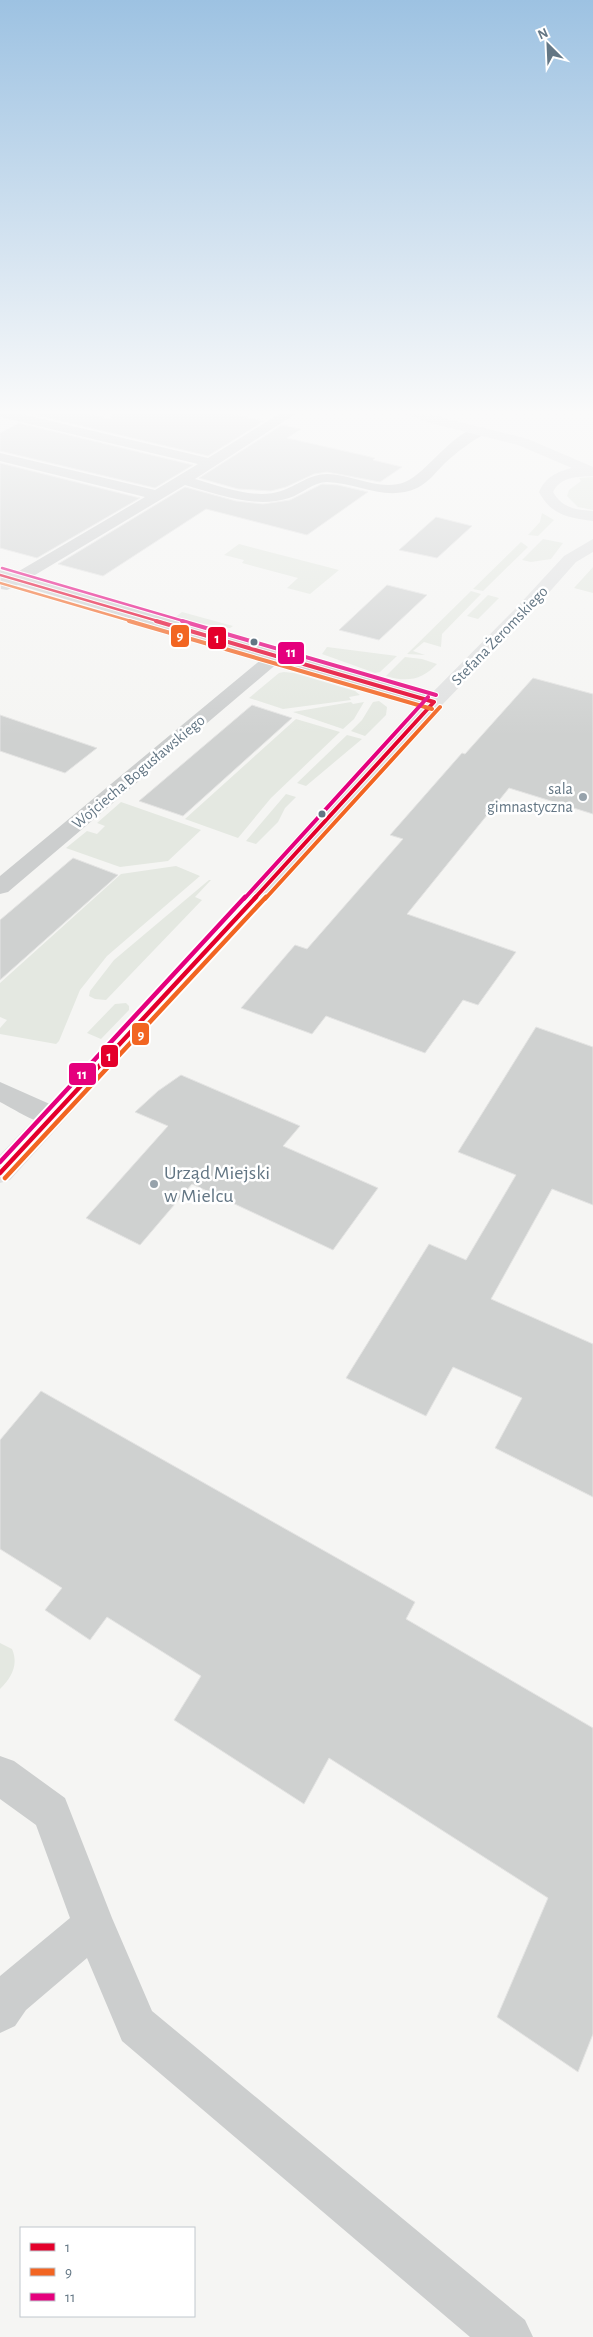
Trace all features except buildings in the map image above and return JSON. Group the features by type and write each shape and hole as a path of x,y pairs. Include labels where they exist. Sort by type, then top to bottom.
{"street":[{"path":"0,589 8,577 114,518"},
{"path":"573,518 577,527"},
{"name":"Stefana Żeromskiego","path":"0,1173 148,1015 434,702 523,611 571,551 581,554 593,544"},
{"path":"8,577 434,702"},
{"name":"Wojciecha Bogusławskiego","path":"0,886 276,656"},
{"path":"0,1091 52,1116"},
{"path":"0,1775 51,1812 94,1925 137,2026 508,2337"},
{"path":"0,2011 11,1995 94,1925"}],"shaded area":[{"path":"541,518 554,520 538,536 528,535 540,522"},
{"path":"543,539 563,543 551,559 531,562 522,560"},
{"path":"521,542 528,547 483,591 473,589"},
{"path":"239,544 339,570 310,594 287,588 298,578 242,563 244,560 224,555"},
{"path":"593,567 593,593 574,588"},
{"path":"471,591 481,594 442,634 441,647 424,642 413,651 425,655 407,654"},
{"path":"488,595 499,598 478,619 467,616"},
{"path":"182,612 233,626 230,628 173,619"},
{"path":"327,647 397,656 380,672 375,673 322,654"},
{"path":"405,657 422,659 437,664 426,673 414,678 401,679 386,676"},
{"path":"279,673 294,673 355,691 360,695 349,697 351,700 283,709 249,698"},
{"path":"379,701 387,707 386,715 365,736 351,731 362,720 373,702"},
{"path":"351,702 353,704 364,702 354,719 343,729 293,712"},
{"path":"296,719 340,732 271,798 238,838 185,819"},
{"path":"347,735 362,739 306,786 297,783"},
{"path":"286,794 296,797 285,808 278,822 256,844 246,841"},
{"path":"121,802 201,830 168,861 120,867 66,848 87,831 97,834 105,826 97,823"},
{"path":"176,866 200,876 107,956 80,990 59,1041 56,1044 0,1034 0,1028 7,1020 0,1017 0,983 121,874"},
{"path":"211,880 195,897 202,900 106,1000 95,999 89,996 90,991 114,960"},
{"path":"126,1003 129,1006 129,1010 101,1039 87,1033 115,1004"},
{"path":"0,1643 12,1649 15,1660 13,1671 0,1689"}],"transit line":[{"name":"11","path":"2,568 436,695"},
{"name":"1","path":"0,575 434,702"},
{"name":"9","path":"0,583 432,709"},
{"name":"11","path":"0,1162 154,997 428,697"},
{"name":"1","path":"0,1173 160,1002 434,702"},
{"name":"9","path":"5,1178 166,1007 440,707"}],"place":[{"name":"sala gimnastyczna","path":"583,797"},
{"name":"Urząd Miejski w Mielcu","path":"154,1184"}]}
